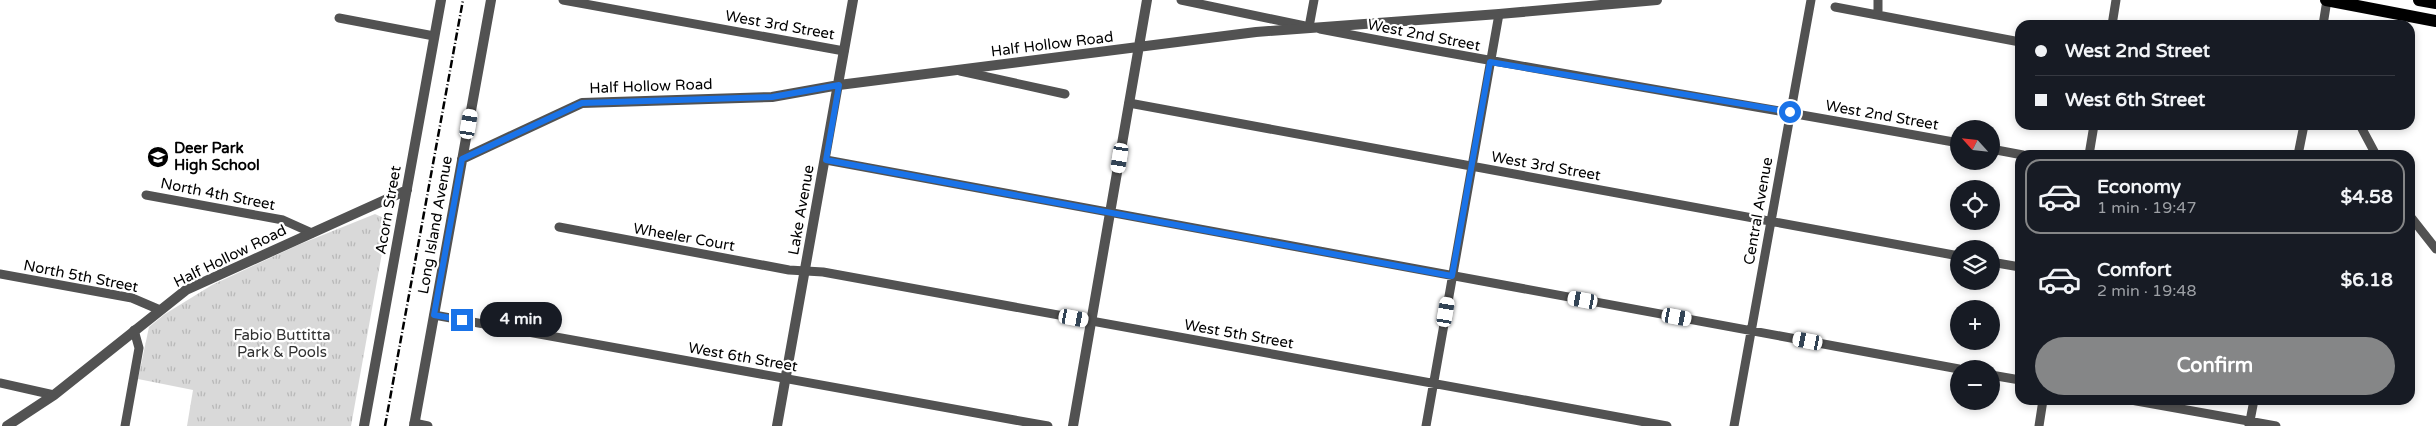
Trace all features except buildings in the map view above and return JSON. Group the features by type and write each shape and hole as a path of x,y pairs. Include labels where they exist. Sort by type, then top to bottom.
{"main road":[{"path":"2327,0 2436,21"},
{"path":"2419,0 2436,3"}],"street":[{"name":"Acorn Street","path":"364,426 440,0"},
{"name":"Long Island Avenue","path":"414,425 491,0"},
{"name":"West 3rd Street","path":"563,0 844,51"},
{"name":"Lake Avenue","path":"777,426 826,160 853,0"},
{"path":"1073,426 1147,0"},
{"name":"West 2nd Street","path":"1181,0 1490,62 1790,112 1950,141"},
{"path":"1309,27 1314,0"},
{"name":"Half Hollow Road","path":"462,159 582,103 772,97 839,85 1309,27 1499,14 1657,0"},
{"name":"Central Avenue","path":"1734,426 1811,0"},
{"path":"1878,0 1878,15"},
{"path":"2113,20 2116,0"},
{"path":"2324,20 2327,0"},
{"path":"1835,7 2015,41"},
{"path":"1426,426 1499,14"},
{"path":"340,18 434,36"},
{"path":"960,71 1065,94"},
{"name":"West 3rd Street","path":"1128,103 1950,254"},
{"path":"2090,150 2093,130"},
{"path":"2299,150 2303,130"},
{"path":"2363,130 2373,150"},
{"path":"2000,151 2015,154"},
{"path":"826,160 1950,367"},
{"name":"Half Hollow Road","path":"7,426 54,394 158,309 186,290 407,190"},
{"name":"North 4th Street","path":"146,195 283,220 312,233"},
{"path":"2415,222 2436,249"},
{"name":"Wheeler Court","path":"559,227 788,270 805,271"},
{"path":"2000,264 2015,266"},
{"name":"West 5th Street","path":"805,271 823,272 1667,426"},
{"name":"North 5th Street","path":"0,274 132,298 158,309"},
{"name":"West 6th Street","path":"434,315 1048,426"},
{"path":"125,426 139,348 134,330"},
{"path":"2000,377 2015,379"},
{"path":"0,383 54,394"},
{"path":"2039,426 2042,405"},
{"path":"2156,405 2249,424 2276,426"},
{"path":"2249,424 2253,405"},
{"path":"414,425 428,426"}],"green space":[{"name":"Fabio Buttitta Park & Pools","path":"375,214 386,219 387,225 351,426 187,426 193,390 138,379 149,327 165,314 212,285 298,245"}],"railway":[{"path":"385,426 463,0"}],"place":[{"name":"Deer Park High School","path":"158,157"}],"route":[{"path":"462,320 434,315 462,159 582,103 772,97 839,85 826,160 1452,276 1490,62 1790,112"}]}
